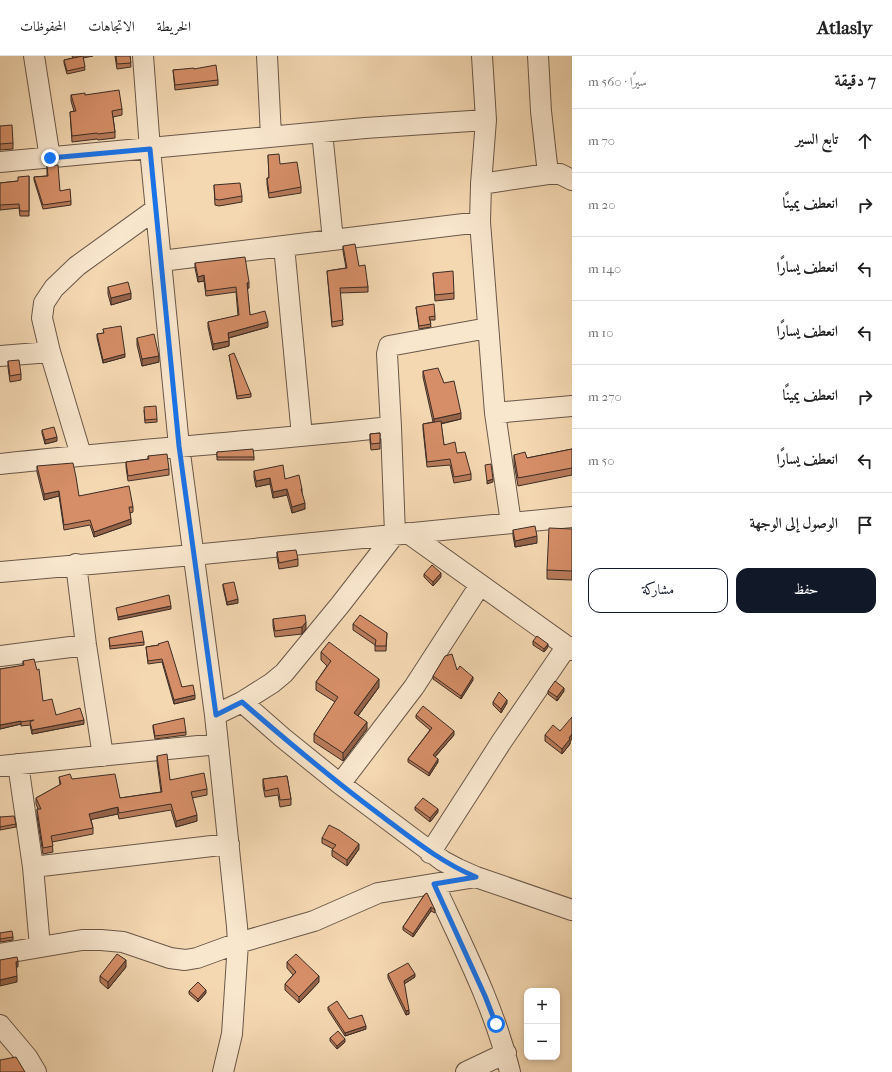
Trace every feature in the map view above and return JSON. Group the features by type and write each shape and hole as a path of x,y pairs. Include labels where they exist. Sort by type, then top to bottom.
{"street":[{"path":"34,56 50,158"},
{"path":"143,56 150,149 179,446 216,715 238,943 232,1034 223,1072"},
{"path":"267,56 271,136"},
{"path":"482,56 486,120 481,184 480,222 495,413 510,523"},
{"path":"538,56 541,111 548,174"},
{"path":"0,162 150,149 271,136 486,120"},
{"path":"322,132 333,240"},
{"path":"481,184 548,174 560,174 572,180"},
{"path":"80,455 50,352 42,318 44,303 54,288 77,266 156,208"},
{"path":"161,261 480,222"},
{"path":"284,246 302,436"},
{"path":"216,715 242,702 272,683 284,672 401,533 387,354 389,346 488,328"},
{"path":"0,356 50,352"},
{"path":"495,413 572,406"},
{"path":"0,464 80,455 392,427"},
{"path":"0,572 76,564 193,555 572,517"},
{"path":"401,533 480,585 570,648 502,741 430,853"},
{"path":"76,564 86,646 103,756"},
{"path":"340,784 414,687 480,585"},
{"path":"0,650 86,646"},
{"path":"242,702 283,738 340,784 430,853 458,869 476,877 572,910"},
{"path":"40,947 33,867 9,765 218,744"},
{"path":"33,867 229,844"},
{"path":"0,954 82,940 123,942 170,958 185,960 198,958 238,943 314,922 378,893 476,877"},
{"path":"434,884 485,996 496,1024 508,1063 466,1072"},
{"path":"0,1025 27,1057 36,1072"}],"building":[{"path":"83,56 85,67 67,71 64,60"},
{"path":"116,56 130,56 131,63 117,64"},
{"path":"216,65 218,80 175,85 173,70 194,69"},
{"path":"119,90 122,109 112,111 115,132 72,136 70,112 76,111 71,95 85,93 85,95"},
{"path":"12,125 13,143 0,144 0,126"},
{"path":"279,154 280,164 297,162 301,187 269,193 267,178 269,178 268,155"},
{"path":"58,165 60,191 70,189 71,201 43,205 34,177 48,176 47,166"},
{"path":"29,176 29,211 20,211 19,204 0,205 0,183 18,181 18,177"},
{"path":"240,183 242,196 219,200 215,199 214,185"},
{"path":"355,244 359,266 365,265 368,287 340,288 343,320 332,322 327,271 347,268 343,246"},
{"path":"245,257 249,282 247,283 250,315 265,311 268,322 228,333 229,341 213,344 208,322 239,315 236,287 206,291 204,275 198,277 195,263"},
{"path":"453,271 454,293 435,295 433,273"},
{"path":"128,282 131,293 111,298 108,287"},
{"path":"434,304 435,316 429,317 431,324 419,326 416,307"},
{"path":"121,326 125,354 103,360 97,334 104,333 103,329"},
{"path":"154,334 159,356 142,359 137,338"},
{"path":"234,353 251,394 237,396 229,355"},
{"path":"19,360 21,374 10,376 8,361"},
{"path":"438,368 444,383 454,381 461,413 434,419 423,371"},
{"path":"156,406 157,419 145,420 144,407"},
{"path":"441,421 444,445 455,442 457,453 465,452 471,474 454,477 450,459 427,462 423,424"},
{"path":"54,427 57,437 45,440 42,430"},
{"path":"380,433 380,443 371,444 370,434"},
{"path":"253,449 254,457 217,457 217,452"},
{"path":"572,449 572,468 518,478 514,455 525,452 527,458"},
{"path":"167,454 169,469 128,476 126,462 149,459 148,456"},
{"path":"73,463 79,496 129,486 133,507 129,507 131,519 94,532 90,520 64,525 59,491 44,494 37,466"},
{"path":"491,464 493,479 487,481 485,465"},
{"path":"283,465 285,479 299,475 305,503 292,507 287,489 273,492 270,478 256,481 254,471"},
{"path":"535,526 537,536 515,541 513,530"},
{"path":"549,528 572,529 572,571 547,570"},
{"path":"296,550 298,559 279,563 277,552"},
{"path":"432,565 441,573 433,582 424,574"},
{"path":"234,582 238,599 227,602 223,584"},
{"path":"169,595 171,606 118,617 116,608"},
{"path":"305,615 306,622 302,627 275,631 273,619"},
{"path":"360,615 387,633 386,646 375,646 376,640 353,624"},
{"path":"142,631 144,642 110,646 109,638"},
{"path":"537,636 548,644 544,649 533,641"},
{"path":"168,641 182,687 193,685 195,695 174,700 162,659 148,661 146,647 159,645 158,644"},
{"path":"329,642 379,679 354,713 367,722 343,753 314,734 338,697 316,682 331,661 321,652"},
{"path":"452,654 457,670 460,666 473,677 461,696 433,676 445,656"},
{"path":"34,659 37,670 39,669 43,701 52,699 56,715 80,708 84,720 32,730 30,722 34,720 0,725 0,669 24,665 23,661"},
{"path":"555,681 564,688 557,697 548,691"},
{"path":"499,692 507,700 501,709 493,702"},
{"path":"423,706 454,731 433,755 438,759 429,773 408,759 432,728 416,715"},
{"path":"572,717 572,734 562,749 545,735 553,725 560,731"},
{"path":"184,718 186,732 155,736 153,725"},
{"path":"167,754 170,780 204,773 207,789 191,792 197,815 176,821 171,804 119,813 118,807 89,814 93,828 51,836 53,846 43,848 37,809 41,809 36,798 61,784 59,777 70,774 72,779 115,774 120,798 162,792 157,756"},
{"path":"287,776 291,799 280,800 278,788 265,791 263,779"},
{"path":"423,798 438,809 430,818 415,807"},
{"path":"14,816 16,824 0,827 0,817"},
{"path":"329,825 359,844 347,860 332,850 336,845 322,838"},
{"path":"427,893 435,910 431,907 413,934 403,927"},
{"path":"12,931 13,937 0,939 0,933"},
{"path":"117,954 126,960 108,982 100,976"},
{"path":"296,954 319,976 299,997 285,984 296,972 287,962"},
{"path":"17,957 17,976 0,980 0,960"},
{"path":"408,963 415,974 404,981 409,1010 406,1011 388,974"},
{"path":"198,982 206,990 198,999 189,991"},
{"path":"337,1001 349,1019 362,1015 366,1026 345,1033 328,1007"},
{"path":"338,1031 345,1039 337,1046 330,1038"},
{"path":"16,1057 25,1072 0,1072 0,1060"}],"route":[{"path":"50,158 150,149 179,446 216,715 242,702 283,738 340,784 430,853 458,869 476,877 434,884 485,996 496,1024"}]}
